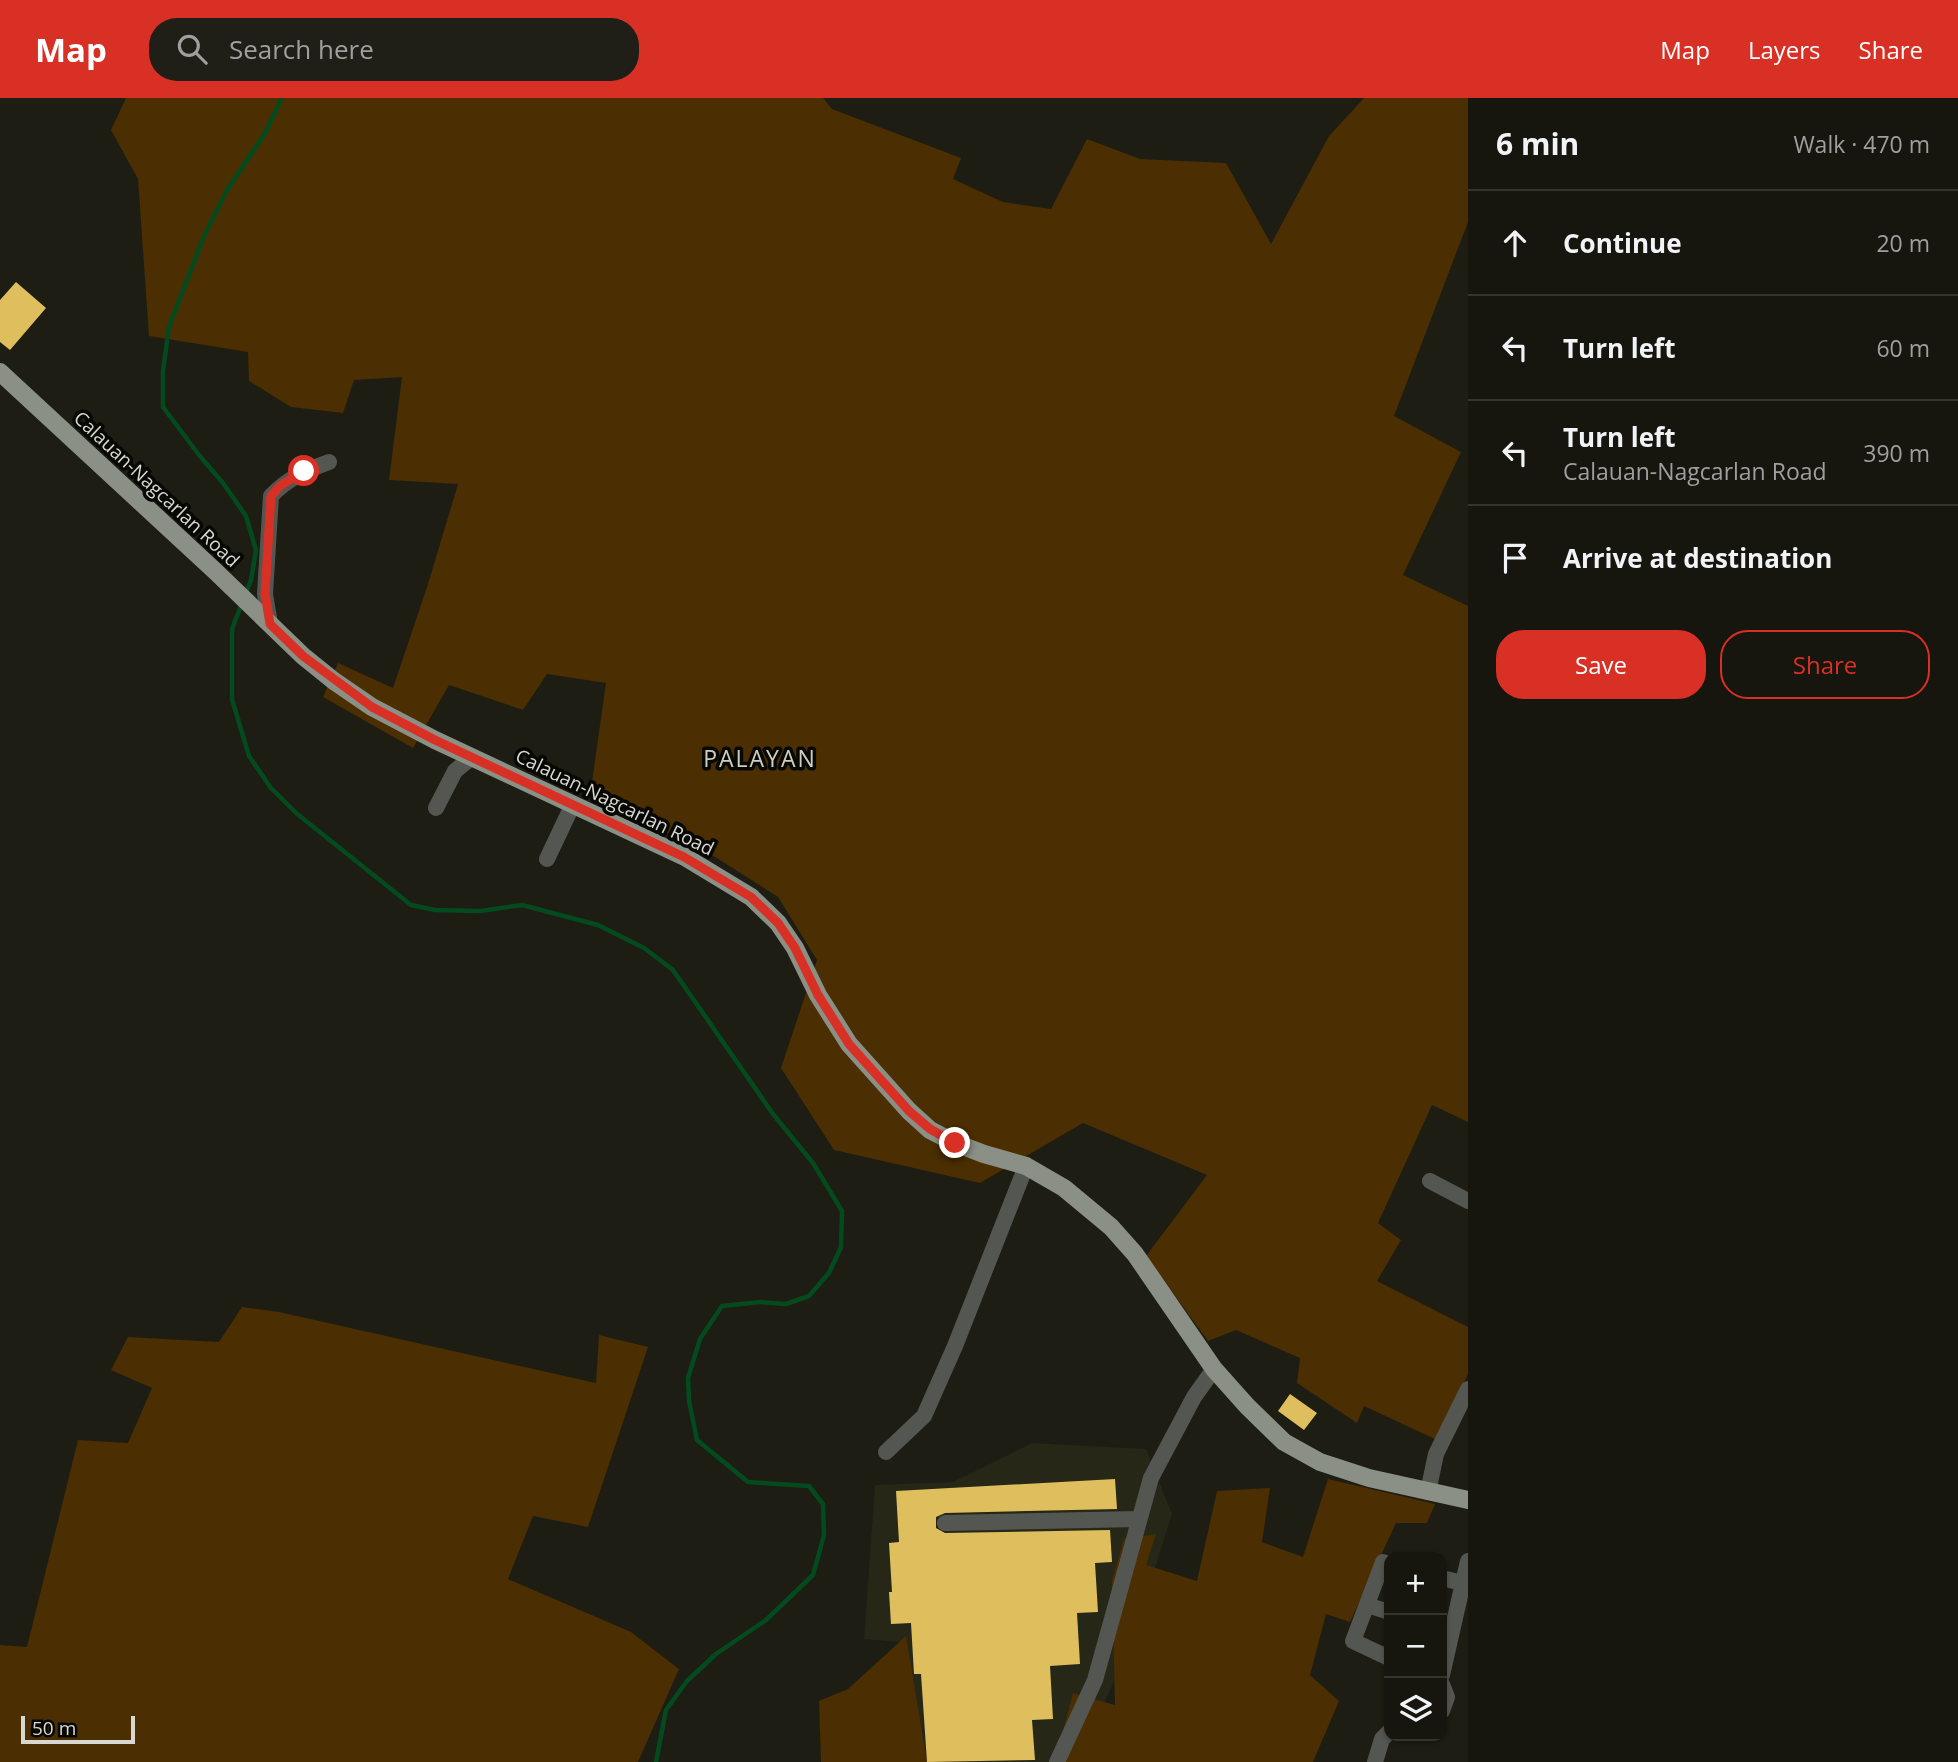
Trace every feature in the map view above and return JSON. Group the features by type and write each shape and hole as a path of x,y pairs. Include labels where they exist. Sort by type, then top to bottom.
{"main road":[{"name":"Calauan-Nagcarlan Road","path":"0,372 303,656 372,707 684,857 751,897 778,923 795,948 818,995 849,1044 909,1111 930,1129 955,1143 1026,1166 1064,1188 1111,1227 1135,1254 1214,1369 1284,1443 1320,1462 1369,1478 1468,1500"}],"street":[{"path":"264,617 271,496 280,486 304,471 329,461"},
{"path":"436,808 455,771 472,757"},
{"path":"547,859 573,804"},
{"path":"886,1452 924,1416 955,1346 1026,1166"},
{"path":"1430,1181 1468,1200"},
{"path":"1057,1762 1095,1680 1150,1478 1194,1397 1214,1369"},
{"path":"1428,1492 1436,1454 1468,1389"},
{"path":"945,1523 1138,1520"},
{"path":"1447,1630 1468,1561"},
{"path":"1384,1562 1353,1641 1384,1656"},
{"path":"1447,1579 1462,1583"},
{"path":"1367,1605 1384,1610"},
{"path":"1375,1762 1384,1737"}],"shaded area":[{"path":"126,98 823,98 832,109 961,158 953,179 1003,202 1051,209 1087,139 1140,159 1226,163 1271,244 1329,136 1364,98 1468,98 1468,222 1394,416 1461,452 1403,575 1468,606 1468,1122 1432,1105 1378,1223 1401,1240 1377,1281 1468,1327 1468,1374 1437,1440 1364,1406 1357,1423 1297,1383 1300,1358 1236,1330 1208,1341 1146,1256 1207,1175 1083,1123 980,1183 834,1150 781,1068 817,960 778,897 712,855 590,796 606,683 547,674 523,710 449,685 413,748 323,697 338,663 393,688 458,484 389,480 402,377 354,380 343,413 291,407 249,381 248,352 149,336 138,179 111,130"},
{"path":"242,1307 279,1312 596,1383 599,1335 648,1347 588,1527 533,1516 508,1579 631,1632 679,1669 638,1762 0,1762 0,1645 27,1647 78,1440 128,1443 152,1388 111,1370 128,1337 219,1342"},
{"path":"1032,1443 1146,1449 1172,1514 1130,1647 1077,1762 908,1762 899,1642 864,1639 875,1485 953,1482"},
{"path":"1328,1479 1435,1504 1427,1523 1396,1523 1350,1622 1326,1614 1310,1675 1339,1701 1313,1762 1055,1762 1073,1693 1115,1705 1112,1581 1124,1539 1156,1534 1146,1565 1197,1581 1217,1491 1270,1488 1262,1542 1303,1557"},
{"path":"906,1636 927,1762 821,1762 819,1701 848,1689"}],"building":[{"path":"16,282 46,308 10,350 0,342 0,300"},
{"path":"1290,1394 1317,1413 1304,1430 1278,1411"},
{"path":"1115,1479 1117,1509 945,1513 936,1517 936,1528 945,1533 1110,1530 1112,1562 1095,1563 1098,1612 1077,1613 1080,1664 1050,1666 1053,1719 1032,1720 1035,1760 927,1762 921,1674 914,1674 911,1623 891,1624 889,1543 899,1542 896,1491"}],"waterway":[{"path":"245,595 251,580 256,550 246,516 163,407 163,371 169,327 204,236 227,190 264,135 282,98"},
{"path":"242,603 232,629 232,699 249,756 271,788 296,813 411,905 435,910 481,911 522,905 598,925 644,948 673,970 773,1114 813,1163 842,1211 841,1247 829,1273 809,1296 786,1304 760,1302 722,1306 700,1339 688,1378 689,1401 697,1440 748,1482 809,1486 823,1504 824,1535 813,1575 766,1620 716,1654 687,1681 666,1710 656,1762"}],"district":[{"name":"PALAYAN","path":"760,759"}],"route":[{"path":"304,471 280,486 271,496 265,594 270,624 303,656 372,707 435,740 684,857 725,879 751,897 778,923 795,948 818,995 849,1044 909,1111 930,1129 955,1143"}]}
